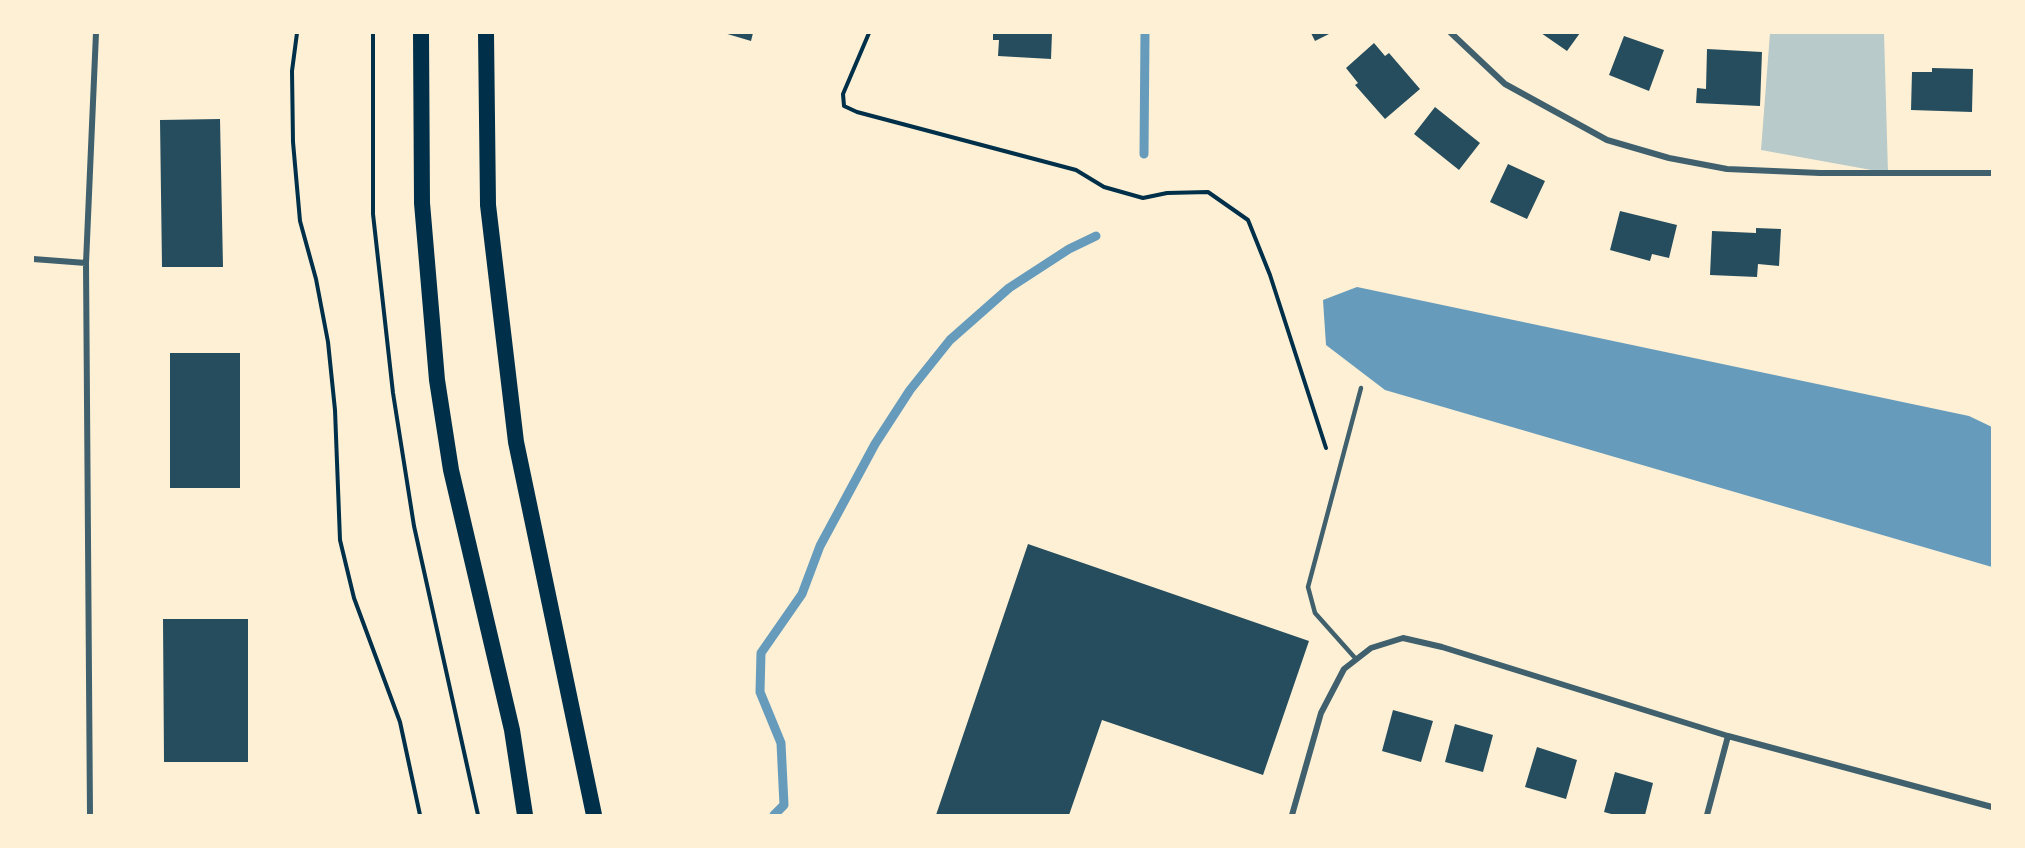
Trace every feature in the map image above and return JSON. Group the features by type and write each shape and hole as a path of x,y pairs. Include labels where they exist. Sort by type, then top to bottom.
{"highway":[{"path":"421,33 422,203 437,380 451,470 512,730 525,815"},
{"path":"486,33 488,205 516,442 594,815"}],"street":[{"path":"90,815 86,263 96,33"},
{"path":"1451,33 1505,84 1607,140 1669,158 1727,169 1820,173 1992,173"},
{"path":"33,259 86,263"},
{"path":"1292,815 1321,713 1344,669 1371,648 1403,638 1442,646 1728,736 1992,807"},
{"path":"1707,815 1728,736"}],"lane":[{"path":"1356,659 1315,613 1308,587 1361,388"}],"path":[{"path":"297,33 292,71 293,142 300,221 316,279 328,342 335,410 340,540 354,598 400,722 420,815"},
{"path":"373,33 373,214 393,393 414,526 478,815"},
{"path":"869,33 843,94 844,106 857,112 1076,170 1104,187 1143,198 1167,193 1208,192 1248,220 1270,275 1336,480"}],"shaded area":[{"path":"1770,33 1884,33 1888,173 1761,150"}],"water":[{"path":"1357,287 1969,416 1992,427 1992,567 1385,390 1326,345 1323,300"}],"building":[{"path":"724,33 753,33 751,41"},
{"path":"993,33 1052,33 1051,59 998,56 999,40 993,40"},
{"path":"1311,33 1331,33 1315,41"},
{"path":"1541,33 1580,33 1567,51"},
{"path":"1624,36 1664,50 1649,91 1609,75"},
{"path":"1374,43 1385,56 1389,53 1420,89 1385,119 1355,85 1358,83 1346,68"},
{"path":"1707,49 1762,52 1760,106 1696,103 1697,88 1706,89"},
{"path":"1932,68 1973,69 1972,112 1911,110 1912,72 1932,72"},
{"path":"1435,107 1480,143 1459,170 1414,134"},
{"path":"220,119 223,267 162,267 160,120"},
{"path":"1508,164 1545,181 1527,219 1490,202"},
{"path":"1620,211 1677,225 1669,258 1652,254 1650,261 1610,250"},
{"path":"1756,228 1781,229 1779,266 1758,264 1757,277 1710,275 1712,231 1756,233"},
{"path":"170,353 240,353 240,488 170,488"},
{"path":"1028,544 1309,641 1263,775 1102,720 1069,815 936,815"},
{"path":"163,619 248,619 248,762 164,762"},
{"path":"1393,710 1433,721 1421,762 1382,751"},
{"path":"1455,724 1493,735 1483,772 1445,762"},
{"path":"1537,747 1577,760 1566,799 1525,787"},
{"path":"1615,772 1653,783 1645,815 1615,815 1604,812"}],"waterway":[{"path":"1144,154 1145,33"},
{"path":"774,815 784,805 781,743 760,692 761,653 802,594 820,546 875,444 910,390 950,340 1009,288 1069,249 1096,236"}]}
